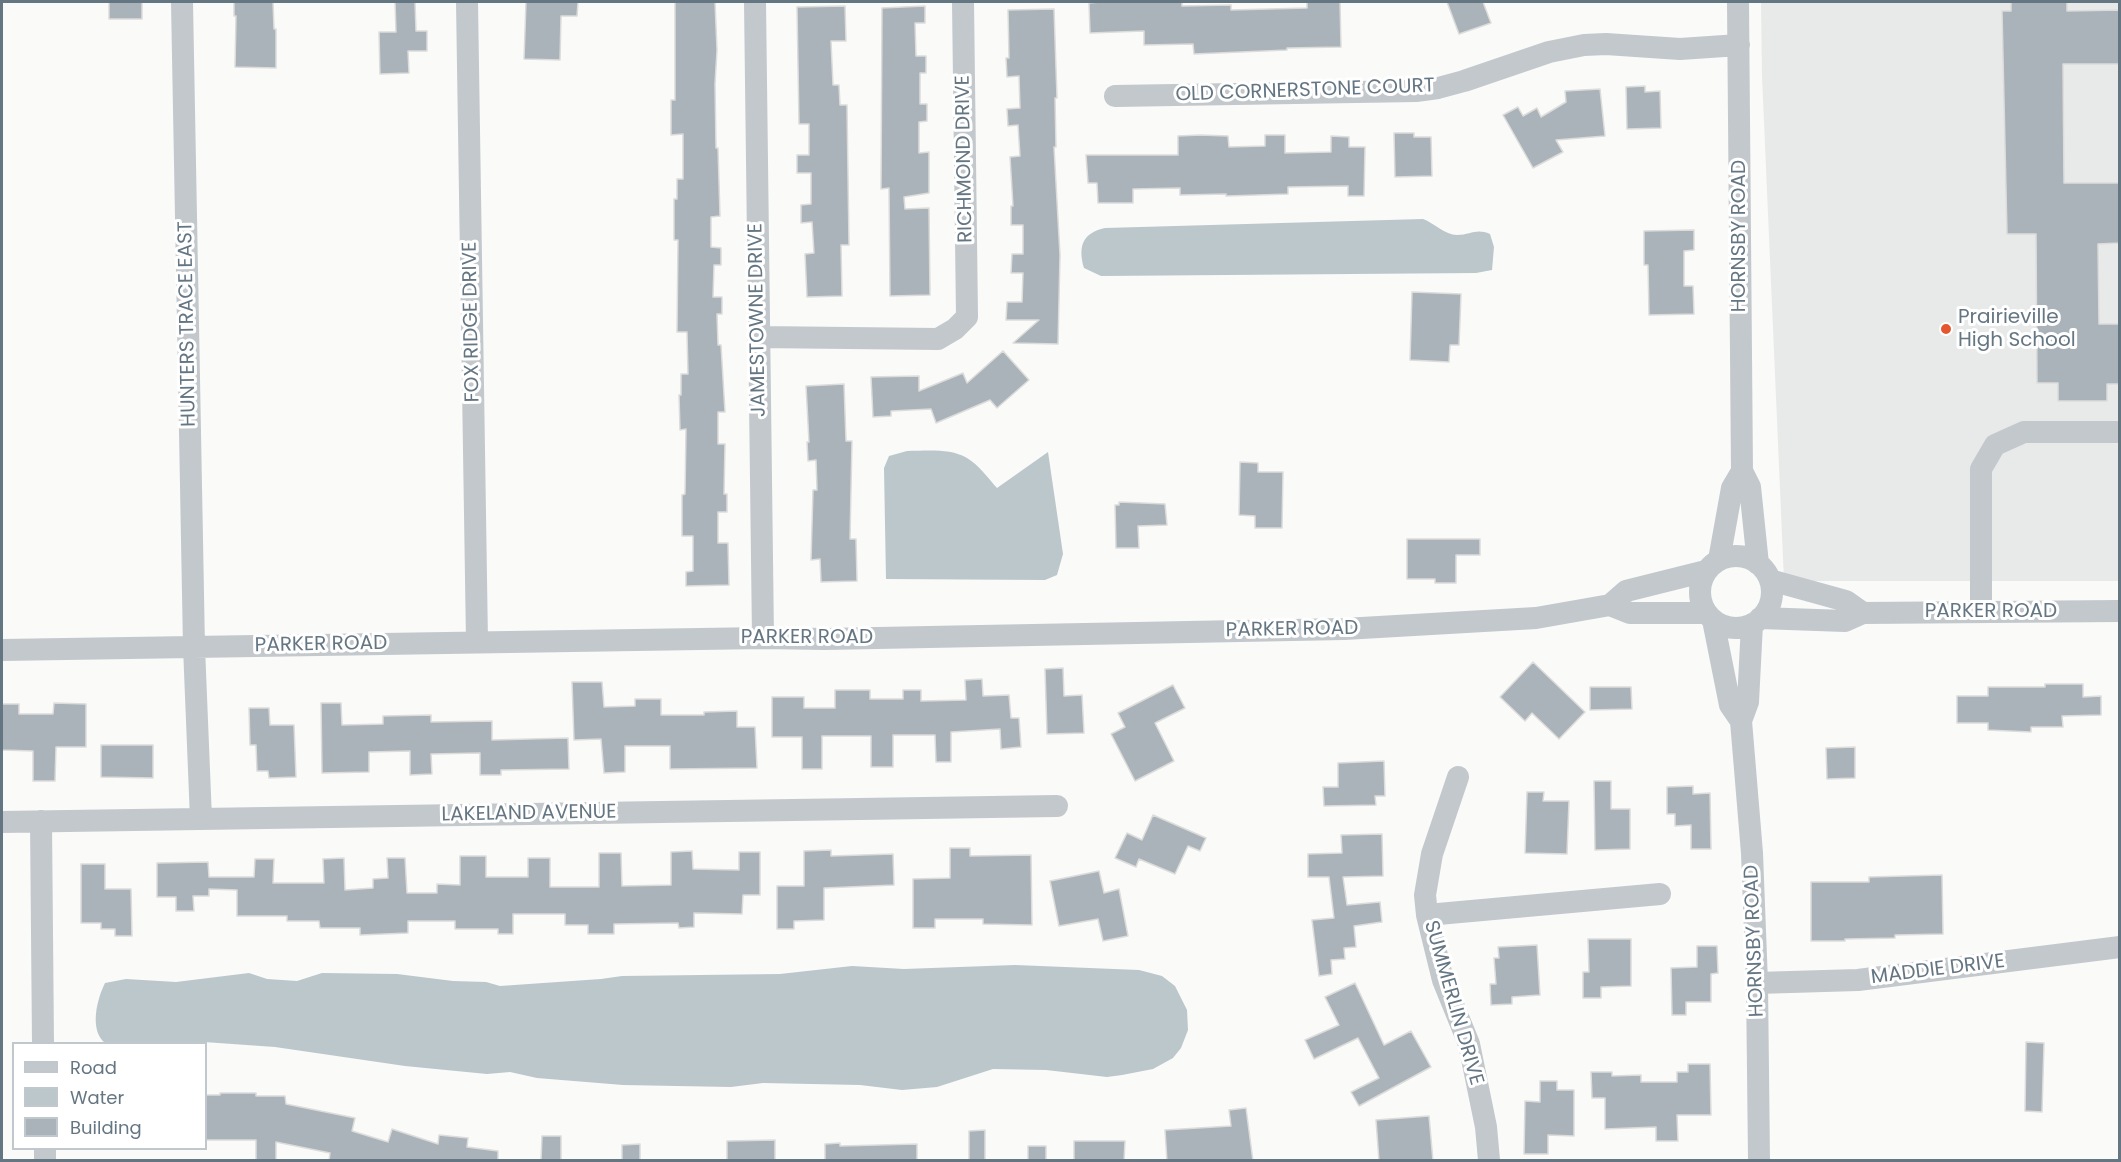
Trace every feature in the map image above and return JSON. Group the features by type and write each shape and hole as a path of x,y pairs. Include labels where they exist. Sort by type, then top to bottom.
{"street":[{"name":"HUNTERS TRACE EAST","path":"182,2 194,647 201,819"},
{"name":"FOX RIDGE DRIVE","path":"467,2 477,642"},
{"name":"JAMESTOWNE DRIVE","path":"755,2 763,638"},
{"name":"RICHMOND DRIVE","path":"758,337 938,339 955,329 968,317 963,2"},
{"name":"HORNSBY ROAD","path":"1738,2 1742,471 1750,487 1764,572"},
{"name":"OLD CORNERSTONE COURT","path":"1115,96 1416,91 1491,73 1540,54 1584,45 1606,44 1680,49 1739,45"},
{"path":"1981,612 1981,469 1995,445 2024,432 2120,432"},
{"name":"HORNSBY ROAD","path":"1713,565 1732,488 1742,471"},
{"path":"1739,556 1749,559 1764,572 1771,601 1756,621 1732,628 1710,616 1701,604 1702,577 1713,565 1739,556"},
{"name":"PARKER ROAD","path":"2,650 763,638 837,639 1344,629 1536,618 1610,605 1626,591 1713,565"},
{"name":"PARKER ROAD","path":"1764,572 1846,601 1863,613"},
{"name":"PARKER ROAD","path":"1610,605 1630,613 1710,616"},
{"name":"PARKER ROAD","path":"1756,621 1845,621 1863,613 2120,611"},
{"name":"HORNSBY ROAD","path":"1710,616 1730,705 1741,722"},
{"name":"HORNSBY ROAD","path":"1756,621 1748,702 1741,722 1752,853 1757,983 1759,1161"},
{"name":"SUMMERLIN DRIVE","path":"1458,777 1432,854 1425,895 1427,915 1443,980 1469,1044 1486,1127 1489,1161"},
{"name":"LAKELAND AVENUE","path":"2,822 1058,806"},
{"path":"41,821 43,1042"},
{"path":"1427,915 1660,894"},
{"name":"MADDIE DRIVE","path":"1757,983 1858,980 2120,947"}],"shaded area":[{"name":"Prairieville High School","path":"1761,2 2119,2 2119,581 1784,581 1762,76"}],"water":[{"path":"1423,219 1453,234 1481,232 1490,234 1494,247 1492,270 1476,273 1101,276 1084,268 1082,260 1082,247 1087,237 1105,228"},
{"path":"907,451 938,451 960,455 975,464 997,488 1048,452 1063,554 1057,575 1045,580 886,579 884,468 889,456"},
{"path":"1015,965 1139,970 1162,976 1175,986 1187,1010 1188,1030 1181,1048 1173,1058 1153,1069 1107,1077 1046,1070 993,1069 937,1087 902,1090 860,1085 763,1083 731,1087 623,1085 537,1078 510,1072 487,1074 405,1066 275,1047 207,1042 104,1042 100,1037 96,1023 99,997 105,983 126,979 176,982 249,973 267,979 297,981 322,973 397,974 453,981 486,982 500,986 622,976 780,974 852,966 904,969"}],"building":[{"path":"109,2 142,2 142,19 109,19"},
{"path":"234,2 273,2 276,68 235,67"},
{"path":"395,2 415,2 416,31 427,31 427,51 408,51 409,73 380,74 379,32 396,32"},
{"path":"526,2 578,2 577,16 561,16 560,60 524,59"},
{"path":"675,2 715,2 716,148 718,148 720,216 711,217 711,247 721,248 721,265 714,265 713,297 722,297 722,314 717,314 725,412 718,412 718,444 725,444 724,494 727,494 727,512 718,512 718,543 728,543 729,585 686,586 686,572 693,571 693,536 682,536 686,429 680,430 679,395 681,395 681,374 688,374 687,332 677,332 678,240 674,240 674,199 677,199 677,179 683,179 683,134 671,135 671,100 675,100"},
{"path":"1182,2 1182,6 1231,5 1231,10 1307,8 1307,2 1340,2 1341,47 1194,54 1193,44 1144,45 1144,31 1090,33 1089,3"},
{"path":"1447,2 1483,2 1491,23 1459,34"},
{"path":"2011,2 2067,2 2067,11 2120,10 2120,64 2063,64 2064,183 2120,183 2120,243 2098,244 2099,324 2120,324 2120,384 2107,384 2107,401 2058,401 2058,383 2037,383 2036,234 2007,234 2002,11 2011,11"},
{"path":"845,6 846,41 831,41 833,85 839,85 840,105 847,105 849,245 841,245 842,296 807,297 805,254 814,253 812,222 801,223 801,205 811,204 811,173 797,173 797,155 809,155 809,124 799,124 797,7"},
{"path":"925,6 925,23 915,23 916,56 926,56 926,73 920,73 920,104 927,104 927,121 919,122 919,153 929,152 929,193 904,197 905,209 929,208 930,295 890,296 889,188 881,189 882,8"},
{"path":"1054,9 1057,98 1055,98 1056,147 1054,147 1060,255 1058,344 1013,343 1039,320 1006,320 1007,302 1022,302 1023,273 1011,273 1012,254 1023,254 1023,225 1011,225 1011,206 1013,206 1010,157 1020,156 1018,125 1008,126 1007,109 1020,108 1019,76 1007,77 1008,10"},
{"path":"1645,86 1645,92 1660,91 1661,128 1627,129 1626,87"},
{"path":"1600,89 1605,136 1556,140 1563,152 1533,168 1503,115 1518,107 1523,116 1537,108 1541,117 1566,102 1565,91"},
{"path":"1394,133 1414,133 1414,137 1431,137 1432,176 1395,177"},
{"path":"1265,135 1285,135 1285,153 1331,152 1331,136 1349,137 1349,147 1365,147 1364,196 1348,196 1348,186 1288,187 1288,194 1226,196 1226,194 1180,195 1180,188 1133,189 1133,203 1098,203 1097,183 1088,183 1086,155 1178,155 1178,136 1228,136 1229,147 1265,146"},
{"path":"1694,230 1694,250 1684,251 1684,286 1693,286 1694,314 1649,315 1648,265 1644,265 1644,231"},
{"path":"1412,292 1461,294 1459,345 1450,345 1449,362 1410,360"},
{"path":"1003,351 1029,380 997,408 990,400 936,423 931,409 891,411 891,416 873,417 871,377 919,376 919,391 963,373 967,383"},
{"path":"844,384 846,441 852,441 850,539 856,539 857,581 821,582 820,559 811,560 813,490 817,490 816,460 808,461 806,386"},
{"path":"1240,462 1258,463 1258,472 1283,472 1282,528 1255,528 1255,516 1239,515"},
{"path":"1119,502 1165,504 1167,525 1138,526 1139,548 1116,548 1115,505 1119,505"},
{"path":"1407,539 1480,539 1480,555 1456,555 1456,583 1435,583 1435,579 1407,579"},
{"path":"1533,662 1585,712 1559,739 1532,713 1525,721 1500,697"},
{"path":"1063,668 1064,696 1082,695 1084,733 1047,734 1045,669"},
{"path":"982,679 983,696 1009,695 1011,718 1019,718 1021,747 1001,749 1000,729 951,732 951,762 936,762 935,735 893,735 893,767 871,767 871,736 822,736 822,769 802,769 802,737 772,737 772,697 804,697 804,708 835,708 835,690 870,690 870,699 903,699 903,690 921,690 921,701 966,700 965,680"},
{"path":"572,682 602,682 604,707 635,706 635,699 661,699 661,715 704,715 704,712 737,711 737,727 755,727 757,768 670,769 670,746 625,746 625,772 604,773 601,739 574,740"},
{"path":"2045,684 2083,684 2083,697 2101,696 2101,715 2062,716 2063,727 2031,727 2031,732 1988,730 1988,723 1957,723 1957,696 1988,696 1988,687 2045,687"},
{"path":"1173,685 1185,708 1155,723 1174,761 1135,781 1111,734 1125,727 1118,713"},
{"path":"1590,687 1631,687 1632,709 1590,710"},
{"path":"54,703 86,704 86,747 56,747 55,781 33,781 33,751 2,750 2,704 19,704 19,714 53,714"},
{"path":"321,703 341,703 342,725 383,724 383,716 431,715 431,722 492,721 492,740 568,738 569,769 501,770 501,775 480,775 480,753 431,754 432,774 410,775 410,751 369,752 369,772 322,773"},
{"path":"249,708 269,708 270,725 294,725 296,777 269,778 268,771 257,771 256,745 250,745"},
{"path":"101,745 153,745 153,778 101,777"},
{"path":"1855,747 1855,778 1827,779 1826,748"},
{"path":"1384,761 1385,796 1375,796 1376,805 1324,806 1323,787 1338,787 1338,763"},
{"path":"1594,781 1611,781 1611,809 1630,809 1630,849 1595,850"},
{"path":"1693,786 1693,794 1710,793 1711,849 1691,849 1691,825 1675,826 1675,814 1667,814 1667,787"},
{"path":"1527,792 1544,792 1543,801 1569,801 1567,854 1525,853"},
{"path":"1153,815 1206,838 1200,851 1188,846 1175,874 1139,859 1136,867 1115,858 1127,833 1142,840"},
{"path":"1382,834 1383,876 1343,877 1347,905 1380,902 1382,922 1354,926 1356,947 1344,948 1345,959 1331,960 1332,974 1319,976 1312,920 1334,918 1329,877 1308,877 1308,854 1342,853 1341,835"},
{"path":"950,848 970,848 970,856 1031,855 1032,925 983,924 983,919 935,919 935,928 913,928 913,879 950,878"},
{"path":"831,850 831,856 893,854 894,885 824,888 824,920 794,921 794,929 777,929 777,886 804,886 804,851"},
{"path":"692,851 693,869 739,870 739,852 760,852 760,895 743,895 742,914 694,913 694,927 679,928 678,923 614,924 614,934 588,934 588,925 565,925 565,914 513,914 513,934 498,934 498,929 455,929 455,921 408,921 408,933 360,935 360,928 320,928 319,921 287,921 287,916 237,916 237,890 209,889 209,896 193,896 194,911 176,911 176,897 157,897 157,863 208,862 209,877 254,877 255,859 274,859 273,883 324,883 323,859 344,858 345,890 373,888 373,879 388,878 387,858 405,858 407,893 437,893 437,884 460,885 460,856 486,856 486,877 528,877 528,858 550,858 550,887 599,887 599,853 621,853 622,886 671,885 671,852"},
{"path":"81,864 105,864 105,889 131,889 132,936 115,936 115,929 101,929 101,923 81,923"},
{"path":"1099,871 1104,893 1119,889 1128,936 1103,941 1098,919 1059,926 1050,881"},
{"path":"1942,875 1943,934 1895,935 1895,938 1845,939 1845,941 1811,941 1811,882 1869,882 1869,877"},
{"path":"1588,939 1631,939 1631,986 1601,987 1601,998 1583,998 1583,972 1589,972"},
{"path":"1537,945 1540,995 1512,997 1512,1004 1491,1005 1490,984 1496,984 1494,958 1499,958 1498,947"},
{"path":"1697,946 1717,946 1718,973 1711,974 1711,1002 1686,1002 1686,1015 1672,1015 1671,968 1697,967"},
{"path":"1355,983 1384,1045 1411,1031 1431,1067 1359,1106 1351,1092 1379,1078 1358,1038 1314,1059 1305,1040 1339,1025 1325,997"},
{"path":"2026,1042 2044,1043 2042,1112 2025,1111"},
{"path":"1688,1064 1710,1064 1711,1115 1677,1115 1678,1141 1656,1141 1656,1127 1605,1129 1605,1098 1592,1098 1591,1072 1612,1072 1612,1076 1641,1075 1641,1082 1677,1082 1677,1072 1688,1072"},
{"path":"1540,1081 1557,1081 1557,1090 1574,1090 1574,1136 1548,1135 1548,1154 1524,1154 1525,1101 1540,1102"},
{"path":"220,1093 256,1093 256,1096 285,1096 286,1104 355,1118 352,1131 388,1142 392,1129 438,1144 439,1135 468,1138 467,1147 498,1151 498,1161 329,1161 330,1153 276,1142 276,1161 256,1161 256,1140 207,1140 207,1095 220,1095"},
{"path":"1246,1108 1253,1161 1167,1161 1165,1130 1231,1126 1229,1110"},
{"path":"1429,1116 1433,1161 1379,1161 1376,1120"},
{"path":"985,1130 985,1161 969,1161 969,1131"},
{"path":"542,1136 561,1136 561,1161 541,1161"},
{"path":"775,1140 775,1161 727,1161 727,1141"},
{"path":"1074,1141 1125,1141 1124,1161 1074,1161"},
{"path":"840,1143 840,1146 917,1144 917,1161 825,1161 825,1144"},
{"path":"640,1144 640,1161 622,1161 622,1145"},
{"path":"1028,1146 1046,1146 1046,1161 1028,1161"}],"place":[{"name":"Prairieville High School","path":"1946,329"}]}
